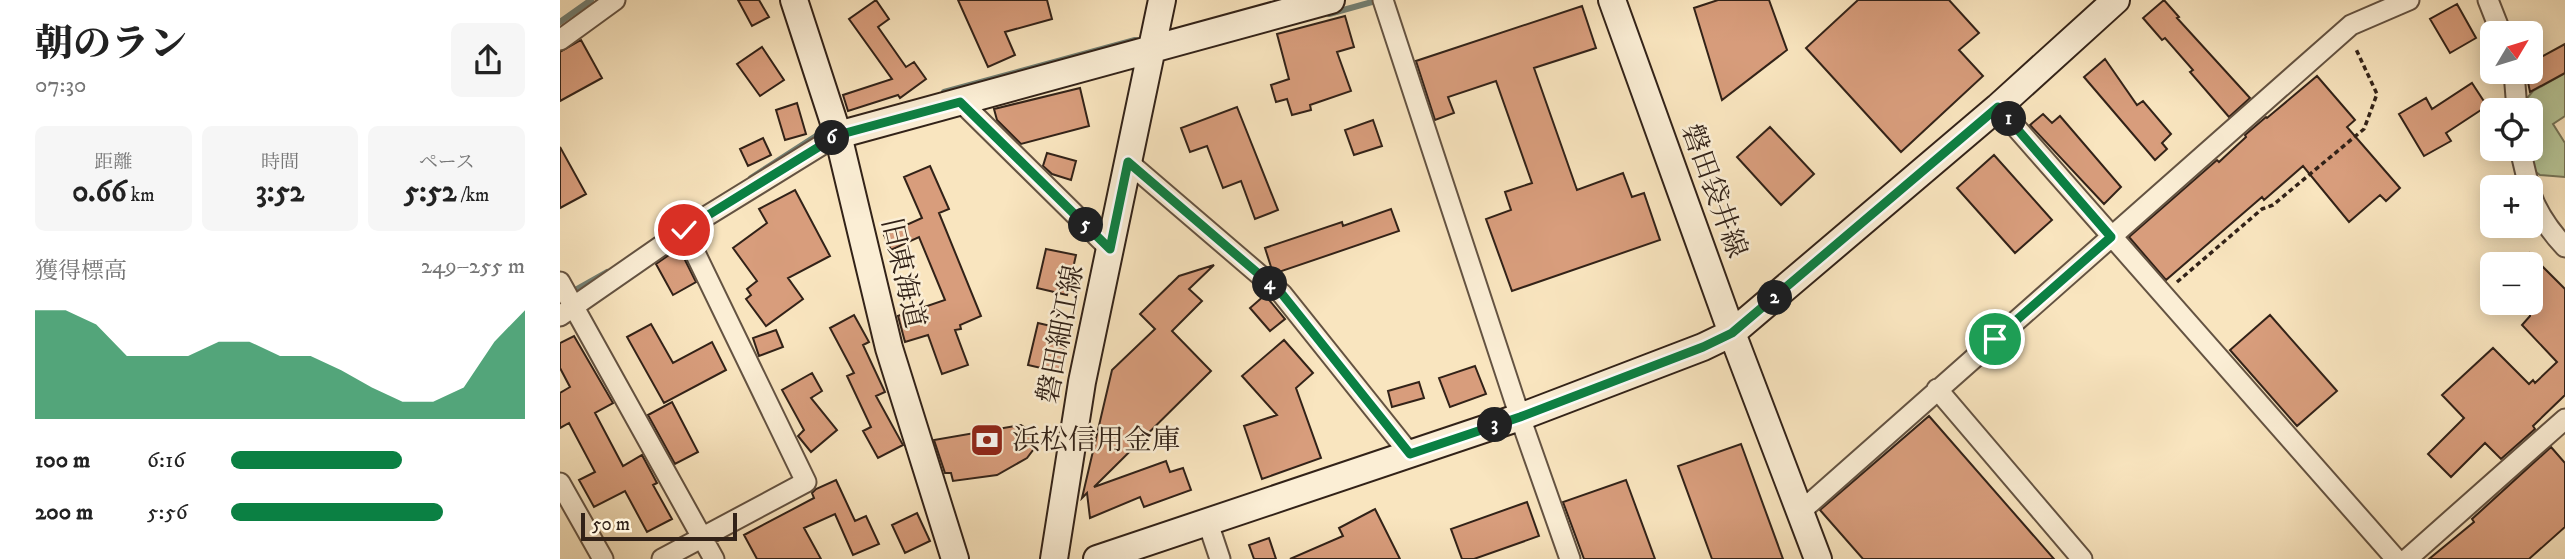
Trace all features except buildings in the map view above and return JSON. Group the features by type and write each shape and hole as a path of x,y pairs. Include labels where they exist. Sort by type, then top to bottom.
{"street":[{"path":"560,40 615,0"},
{"name":"旧東海道","path":"794,0 838,135 889,348 955,559"},
{"name":"磐田細江線","path":"1054,559 1082,382 1161,0"},
{"path":"567,312 684,230 838,135 1331,0"},
{"path":"1383,0 1520,417 1570,559"},
{"name":"磐田袋井線","path":"1612,0 1732,333 1818,559"},
{"path":"1097,559 1520,417 1703,347 1732,333 1998,107 2116,0"},
{"path":"1800,512 2346,30 2409,0"},
{"path":"2488,0 2496,21"},
{"path":"960,102 1110,249"},
{"path":"1998,107 2396,559"},
{"path":"1128,162 1282,294 1410,454"},
{"path":"2543,216 2565,247"},
{"path":"662,559 806,482 684,230"},
{"path":"560,282 567,312 714,559"},
{"path":"1937,389 2082,559"},
{"path":"2407,559 2565,419"},
{"path":"560,484 603,559"},
{"path":"1208,523 1220,559"}],"path":[{"path":"2162,295 2262,209 2273,205 2364,129 2377,94 2346,30"}],"green space":[{"path":"2565,73 2565,116 2553,124 2565,143 2565,177 2540,175 2522,162 2543,161 2543,98 2527,98 2533,91"}],"waterway":[{"path":"560,22 591,0"},
{"path":"1329,14 1379,0"},
{"path":"944,92 1135,40 1143,42"},
{"path":"751,178 830,127"},
{"path":"568,294 607,272"}],"place":[{"name":"浜松信用金庫","path":"987,440"}],"route":[{"path":"684,230 838,135 960,102 1110,249 1128,162 1282,294 1410,454 1520,417 1703,347 1732,333 1998,107 2111,237 1995,339"}]}
